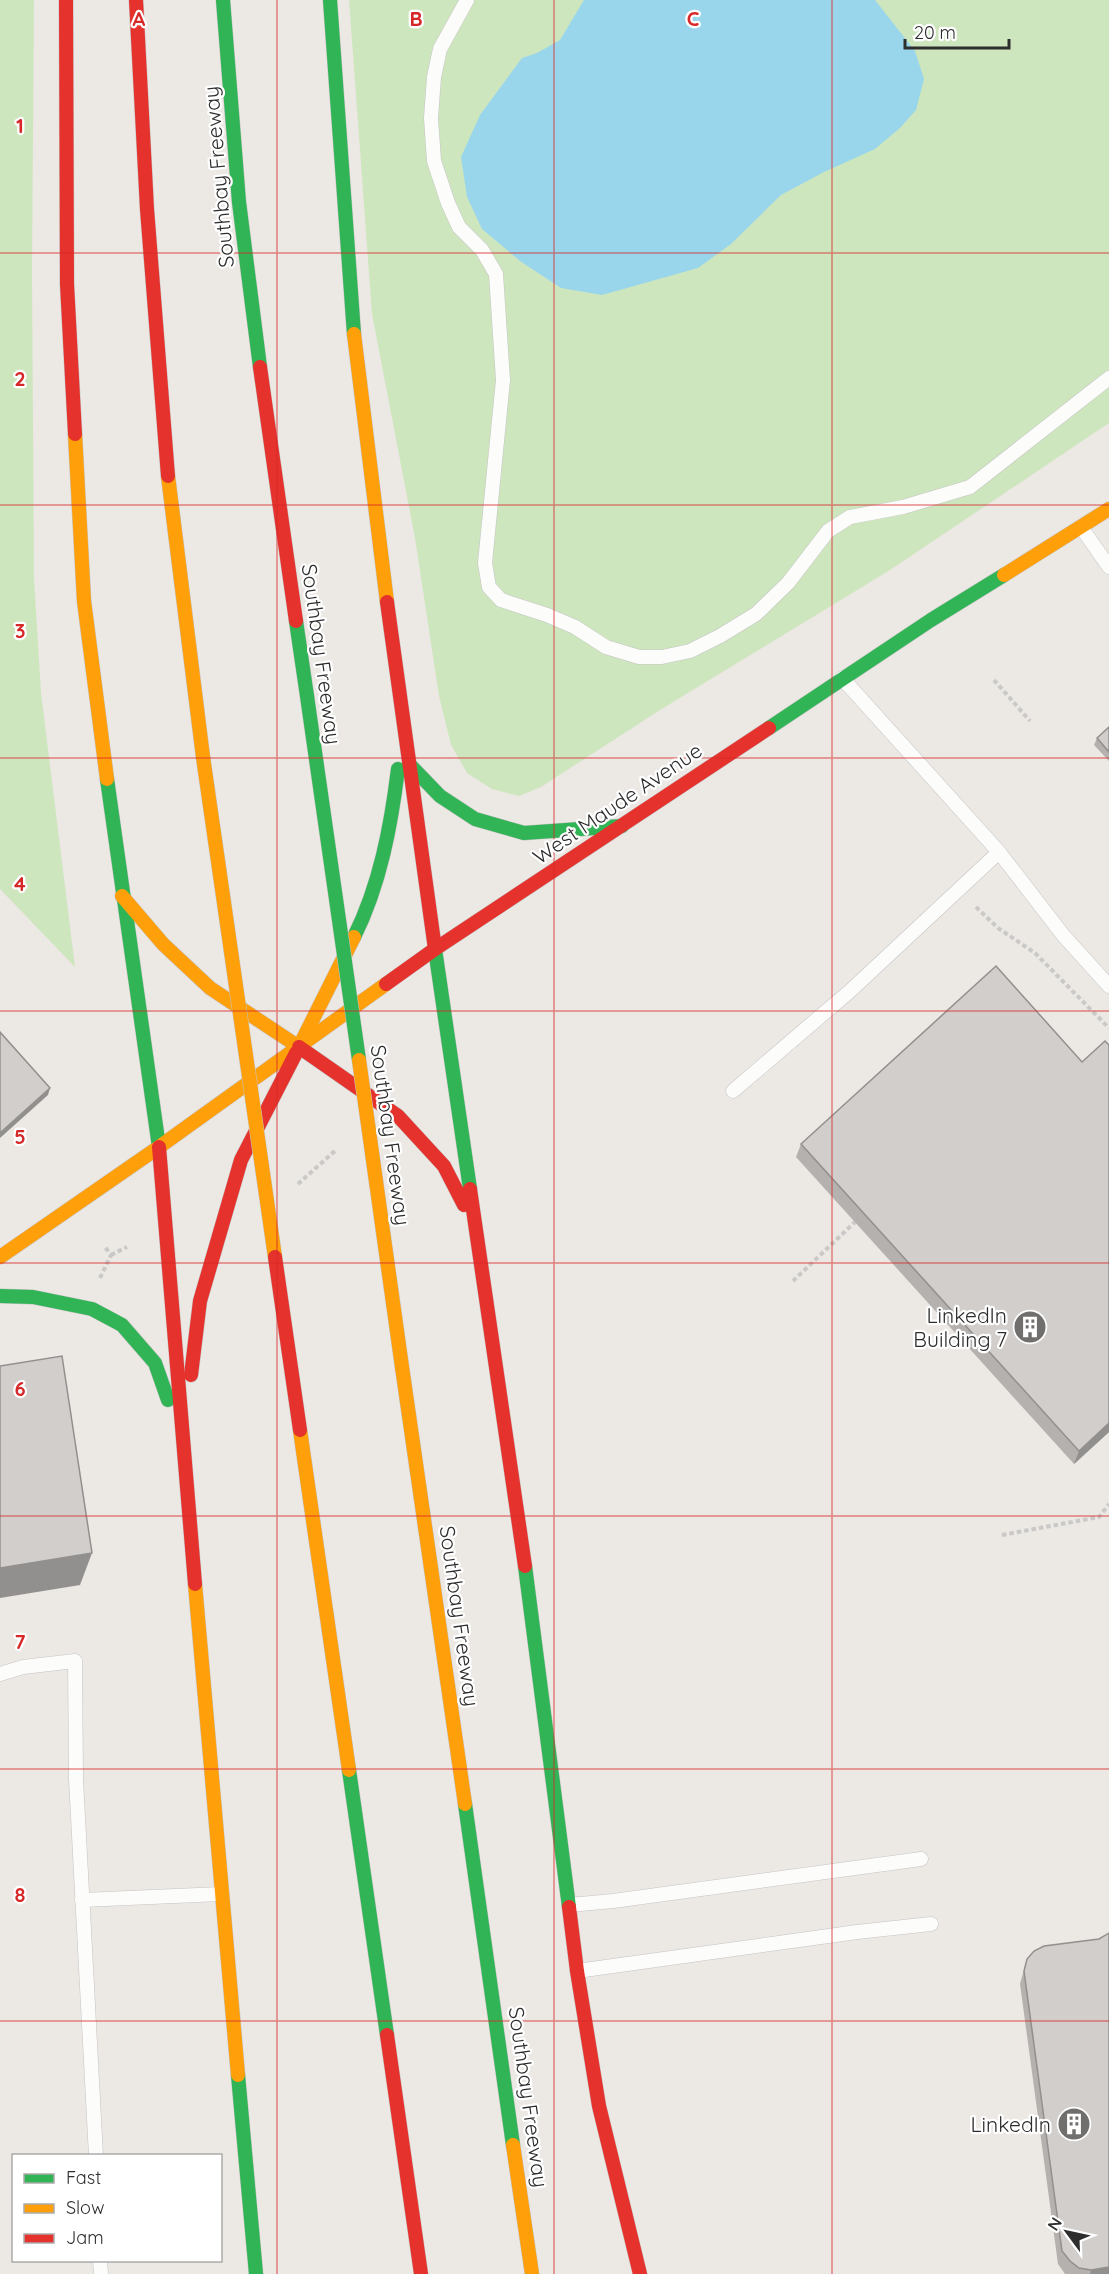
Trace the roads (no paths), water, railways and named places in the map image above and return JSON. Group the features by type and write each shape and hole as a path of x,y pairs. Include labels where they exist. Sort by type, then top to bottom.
{"main road":[{"path":"66,0 67,284 84,601 122,896 159,1147 182,1442 256,2274"},
{"path":"136,0 147,209 167,465 203,757 421,2274"},
{"name":"Southbay Freeway","path":"223,0 239,202 268,439 307,696 532,2274"},
{"path":"330,0 353,323 381,558 435,950 539,1664 567,1905 599,2106 640,2274"},
{"name":"West Maude Avenue","path":"0,1257 159,1147 435,950 842,678 1109,509"},
{"path":"182,1442 200,1301 241,1160 368,908 392,818 404,722"},
{"path":"410,764 440,796 475,819 485,822 524,833 622,826"},
{"path":"122,896 163,944 210,988 399,1116 444,1166 475,1226"},
{"path":"0,1296 33,1297 92,1310 122,1325 155,1363 182,1442"}],"lane":[{"path":"467,0 440,50 434,77 432,129 434,161 459,227 482,250 496,274 503,380 485,563 489,587 501,600 547,615 575,627 606,646 639,657 662,657 690,651 756,614 788,583 828,531 850,517 903,507 970,487 1109,378"},
{"path":"1081,526 1109,567"},
{"path":"842,678 999,852 1063,935 1109,986"},
{"path":"733,1091 850,991 999,852"},
{"path":"0,1674 23,1667 75,1661 76,1779 96,2154"},
{"path":"567,1905 921,1859"},
{"path":"82,1900 221,1894"},
{"path":"577,1971 931,1924"}],"water":[{"path":"584,0 875,0 915,51 924,79 916,110 900,128 875,149 781,195 731,244 698,268 602,295 561,288 520,261 482,229 467,197 461,157 480,115 522,58 537,53 560,40"}],"place":[{"name":"LinkedIn Building 7","path":"1030,1327"},
{"name":"LinkedIn","path":"1074,2124"}]}
